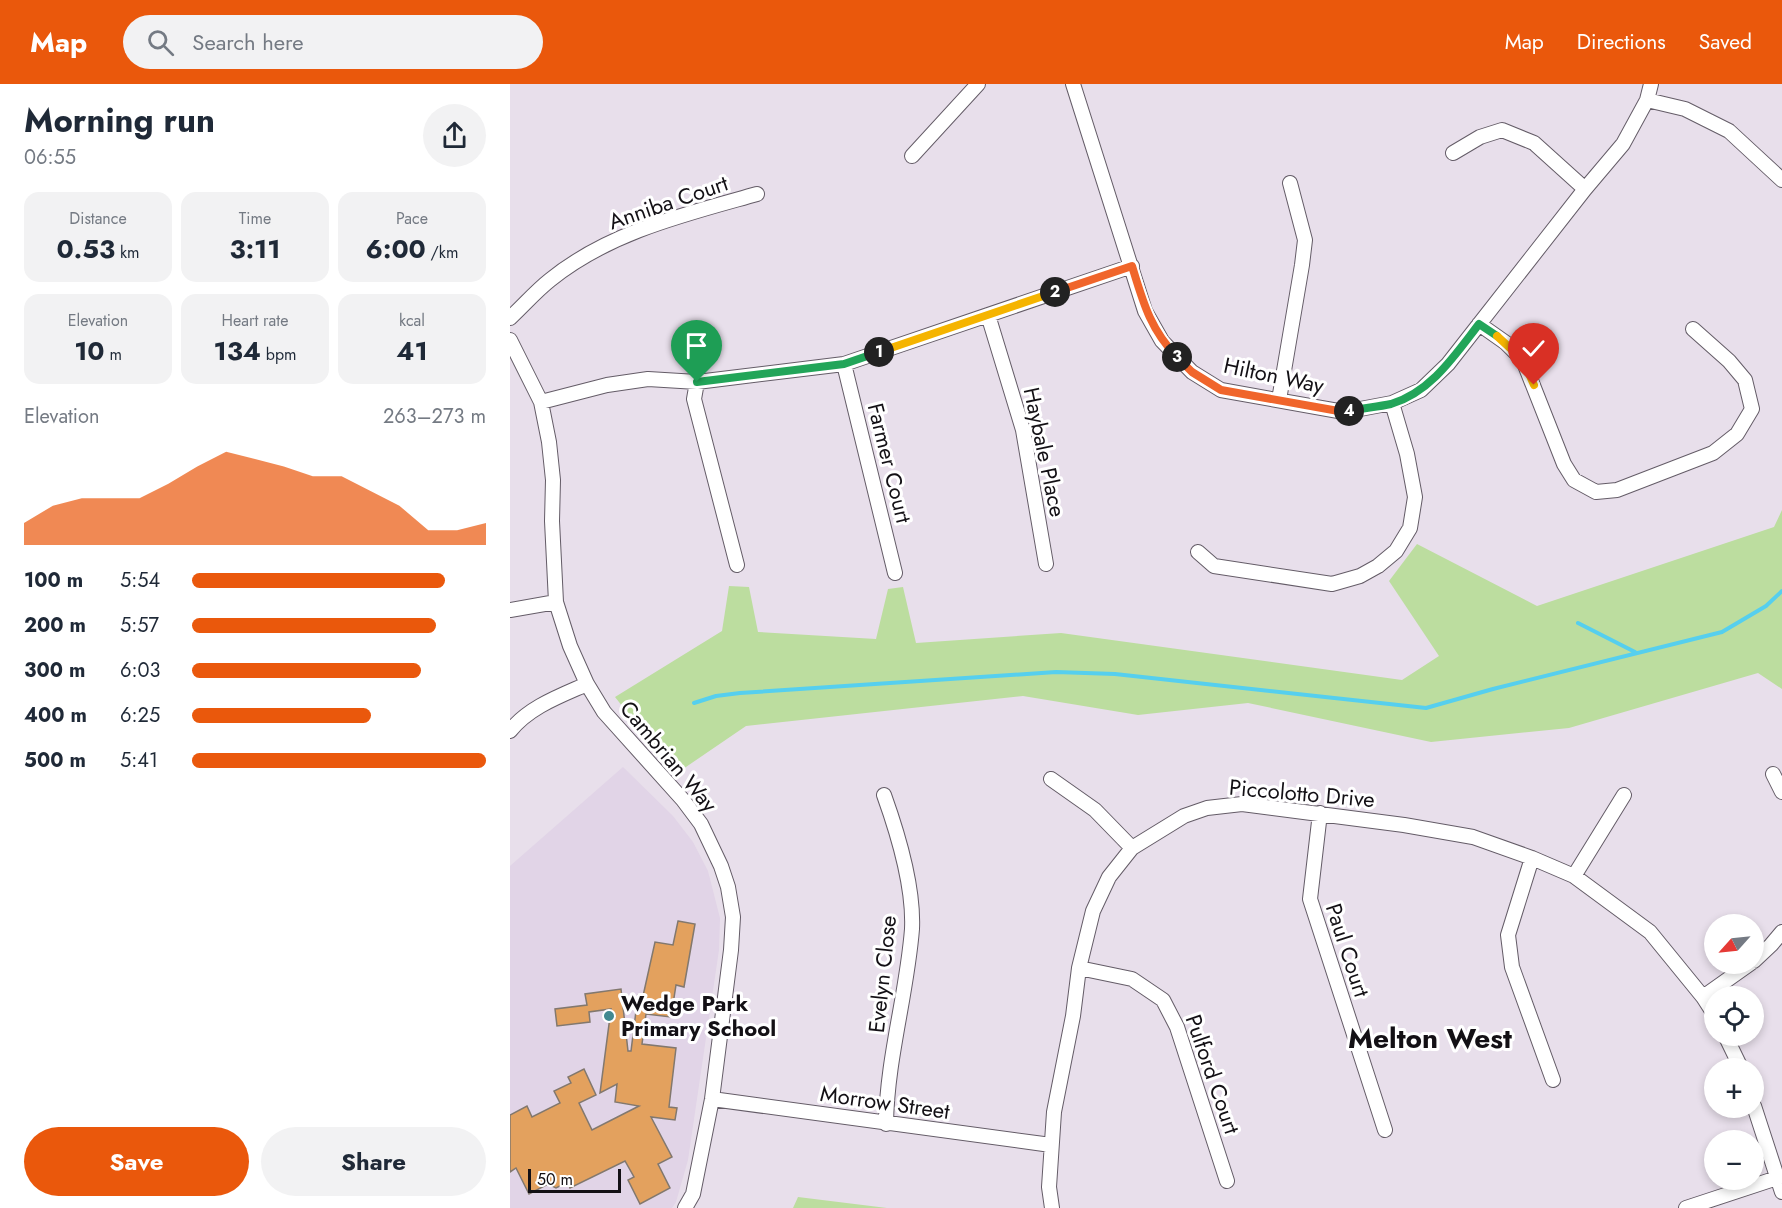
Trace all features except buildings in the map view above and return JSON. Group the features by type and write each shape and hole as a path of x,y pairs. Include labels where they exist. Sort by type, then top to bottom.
{"street":[{"path":"912,156 978,84"},
{"name":"Hilton Way","path":"1073,84 1145,311 1162,341 1192,372 1221,390 1344,412 1392,403 1421,390 1448,364 1623,144 1647,100 1651,84"},
{"path":"1647,100 1685,109 1730,131 1782,180"},
{"path":"1453,153 1480,137 1502,130 1534,143 1585,189"},
{"path":"1279,400 1305,240 1290,183"},
{"name":"Anniba Court","path":"510,318 550,279 591,253 632,232 687,213 758,194"},
{"path":"541,402 607,385 648,379 697,382 844,364 1132,266"},
{"name":"Haybale Place","path":"988,315 1023,430 1046,564"},
{"path":"1479,324 1506,343 1523,360 1564,464 1574,480 1596,492 1617,490 1713,453 1737,434 1752,409 1744,380 1729,361 1693,329"},
{"name":"Cambrian Way","path":"510,340 541,402 549,442 553,480 552,521 556,602 570,646 587,684 614,725 701,824 721,866 733,917 712,1100 693,1194 685,1208"},
{"name":"Farmer Court","path":"844,364 895,573"},
{"path":"697,382 694,399 737,566"},
{"path":"1198,552 1214,566 1332,584 1360,576 1378,566 1396,551 1410,528 1414,497 1407,454 1392,403"},
{"path":"510,610 556,602"},
{"path":"510,731 518,721 544,704 587,684"},
{"path":"1773,774 1782,792"},
{"path":"1051,779 1095,810 1132,848"},
{"name":"Evelyn Close","path":"884,795 898,832 908,878 912,927 886,1124"},
{"path":"1574,876 1624,795"},
{"name":"Piccolotto Drive","path":"1052,1208 1048,1187 1054,1112 1079,968 1093,911 1109,877 1132,848 1184,816 1207,808 1242,804 1320,813 1473,837 1532,858 1574,876 1650,932 1703,997"},
{"name":"Paul Court","path":"1320,813 1310,899 1385,1130"},
{"path":"1532,858 1508,935 1512,967 1553,1080"},
{"path":"1764,951 1782,932"},
{"name":"Pulford Court","path":"1079,968 1132,979 1163,1000 1177,1027 1227,1181"},
{"path":"1703,997 1735,974"},
{"name":"Morrow Street","path":"712,1100 1052,1145"},
{"path":"1686,1208 1780,1185 1758,1118"}],"shaded area":[{"name":"Wedge Park Primary School","path":"623,767 673,816 693,842 708,871 720,918 719,950 688,1160 676,1202 672,1208 510,1208 510,866"}],"green space":[{"path":"1782,510 1782,689 1758,673 1569,728 1431,742 1248,703 1138,715 1023,696 746,726 683,769 646,736 615,697 722,631 729,586 749,587 758,632 876,639 888,589 903,587 916,643 1061,633 1402,680 1439,656 1389,581 1417,544 1537,606 1774,527"},
{"path":"798,1197 887,1208 793,1208"}],"waterway":[{"path":"694,703 716,696 740,693 1056,672 1115,674 1426,708 1722,632 1766,606 1782,591"},
{"path":"1578,623 1635,652"}],"place":[{"name":"Wedge Park Primary School","path":"609,1016"}],"district":[{"name":"Melton West","path":"1430,1038"}],"route":[{"path":"697,382 844,364 1132,266 1145,311 1162,341 1192,372 1221,390 1344,412 1392,403 1421,390 1448,364 1479,324 1506,343 1523,360 1534,385"}]}
